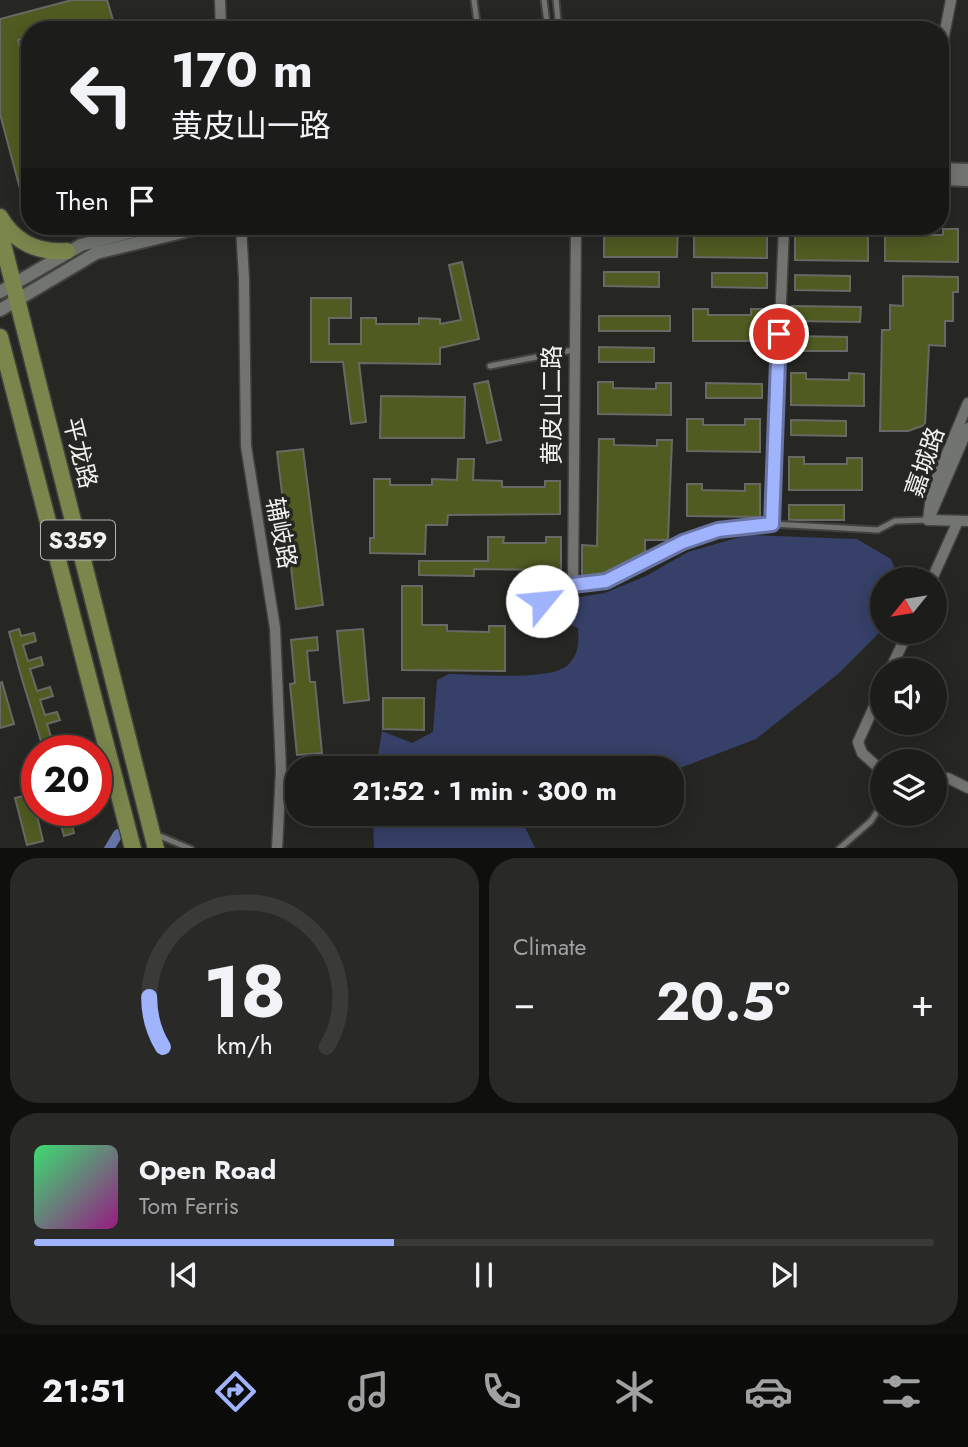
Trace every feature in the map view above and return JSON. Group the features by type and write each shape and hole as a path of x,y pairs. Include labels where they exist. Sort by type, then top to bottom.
{"main road":[{"path":"0,217 12,233 30,246 52,252 67,251"},
{"name":"平龙路","path":"0,232 10,291 154,841"},
{"name":"平龙路","path":"0,337 131,843"},
{"path":"0,362 11,380"}],"street":[{"path":"220,0 221,21"},
{"path":"947,21 951,0"},
{"path":"949,169 968,170"},
{"path":"949,179 968,180"},
{"path":"0,310 10,291 67,251 116,235"},
{"path":"10,291 96,253 170,235"},
{"name":"辅岐路","path":"242,235 246,446 275,628 281,771 277,848"},
{"name":"黄皮山二路","path":"573,585 576,235"},
{"path":"772,524 784,235"},
{"name":"嘉城路","path":"928,520 932,489 968,402"},
{"name":"嘉城路","path":"928,520 968,428"},
{"path":"928,520 963,521 938,567"},
{"path":"870,716 858,742 862,753 870,760"},
{"path":"947,778 968,788"}],"lane":[{"path":"474,0 477,21"},
{"path":"544,0 547,21"},
{"path":"556,0 558,21"},
{"path":"490,366 573,351"},
{"path":"542,601 573,585 606,581 683,542 718,530 772,524 878,530 895,521 928,520"},
{"path":"840,848 870,822"},
{"path":"154,841 186,848"}],"shaded area":[{"path":"747,535 857,539 891,559 894,567 870,567 870,642 838,674 756,739 684,766 684,756 378,756 382,731 412,743 433,732 437,680 449,674 512,676 560,670 575,656 578,628 554,617 553,607 567,599 605,593 646,576 688,552"},
{"path":"373,826 524,826 535,848 374,848"}],"building":[{"path":"72,0 107,0 113,21 21,21 21,39 18,40 21,51 21,193 0,114 0,19"},
{"path":"949,229 958,229 958,262 885,261 885,235 949,235"},
{"path":"604,235 678,235 677,257 604,257"},
{"path":"694,235 767,235 767,258 694,257"},
{"path":"795,235 868,235 868,261 795,260"},
{"path":"462,262 479,339 440,348 440,364 359,363 366,422 351,424 343,362 311,362 311,298 351,298 351,318 329,318 329,344 361,344 361,318 376,318 376,324 419,324 419,318 440,319 440,324 461,320 449,265"},
{"path":"604,272 659,272 659,287 604,286"},
{"path":"712,273 767,273 767,288 712,287"},
{"path":"795,275 850,276 850,291 795,290"},
{"path":"903,276 958,277 958,292 953,292 953,321 945,321 945,346 929,345 925,425 908,431 880,431 882,330 890,330 890,305 903,306"},
{"path":"792,306 861,307 860,322 792,321"},
{"path":"693,309 708,309 708,315 751,315 751,309 766,309 766,341 693,341"},
{"path":"599,316 670,316 670,331 599,331"},
{"path":"792,336 847,337 847,351 791,351"},
{"path":"599,347 654,348 654,362 599,362"},
{"path":"791,373 806,373 806,379 849,380 849,373 864,374 864,406 791,405"},
{"path":"488,381 501,440 487,443 474,384"},
{"path":"598,382 613,382 613,388 656,389 656,383 671,383 671,415 598,414"},
{"path":"706,383 762,384 762,398 706,398"},
{"path":"381,396 465,397 464,438 380,438"},
{"path":"687,419 703,419 703,425 745,425 745,419 760,419 760,452 687,451"},
{"path":"791,420 846,421 846,436 791,435"},
{"path":"599,439 614,439 614,445 657,446 657,440 672,440 668,540 645,540 645,552 596,577 582,578 582,545 597,546"},
{"path":"303,449 323,605 296,609 277,452"},
{"path":"789,457 804,457 804,464 847,464 847,458 862,458 862,490 789,490"},
{"path":"458,459 474,459 473,480 502,481 502,487 545,487 545,481 560,481 560,514 448,515 447,525 426,525 425,554 370,553 370,538 374,538 374,479 390,479 390,485 432,485 432,479 457,480"},
{"path":"687,484 702,484 702,490 745,491 745,484 760,484 760,517 687,516"},
{"path":"789,505 844,505 844,520 789,520"},
{"path":"488,537 504,537 503,543 546,543 546,537 561,537 561,570 474,569 474,576 419,575 419,561 488,561"},
{"path":"402,586 422,586 422,625 447,625 447,631 489,632 489,626 505,626 505,671 402,670"},
{"path":"19,629 21,636 34,633 36,641 23,645 28,661 41,657 43,665 30,669 37,691 50,687 53,696 40,700 45,715 57,712 60,720 47,724 50,735 39,735 9,632"},
{"path":"363,629 369,700 344,703 337,631"},
{"path":"317,637 318,650 307,651 310,682 315,682 322,753 297,755 290,684 295,683 291,640"},
{"path":"2,682 14,724 0,728 0,683"},
{"path":"383,698 424,698 424,730 383,729"},
{"path":"21,797 21,822 15,798"},
{"path":"22,826 39,826 43,841 27,845"},
{"path":"61,826 72,826 74,833 64,836"}],"waterway":[{"path":"110,848 118,834"}],"route":[{"path":"542,601 573,585 606,581 683,542 718,530 772,524 779,334"}]}
